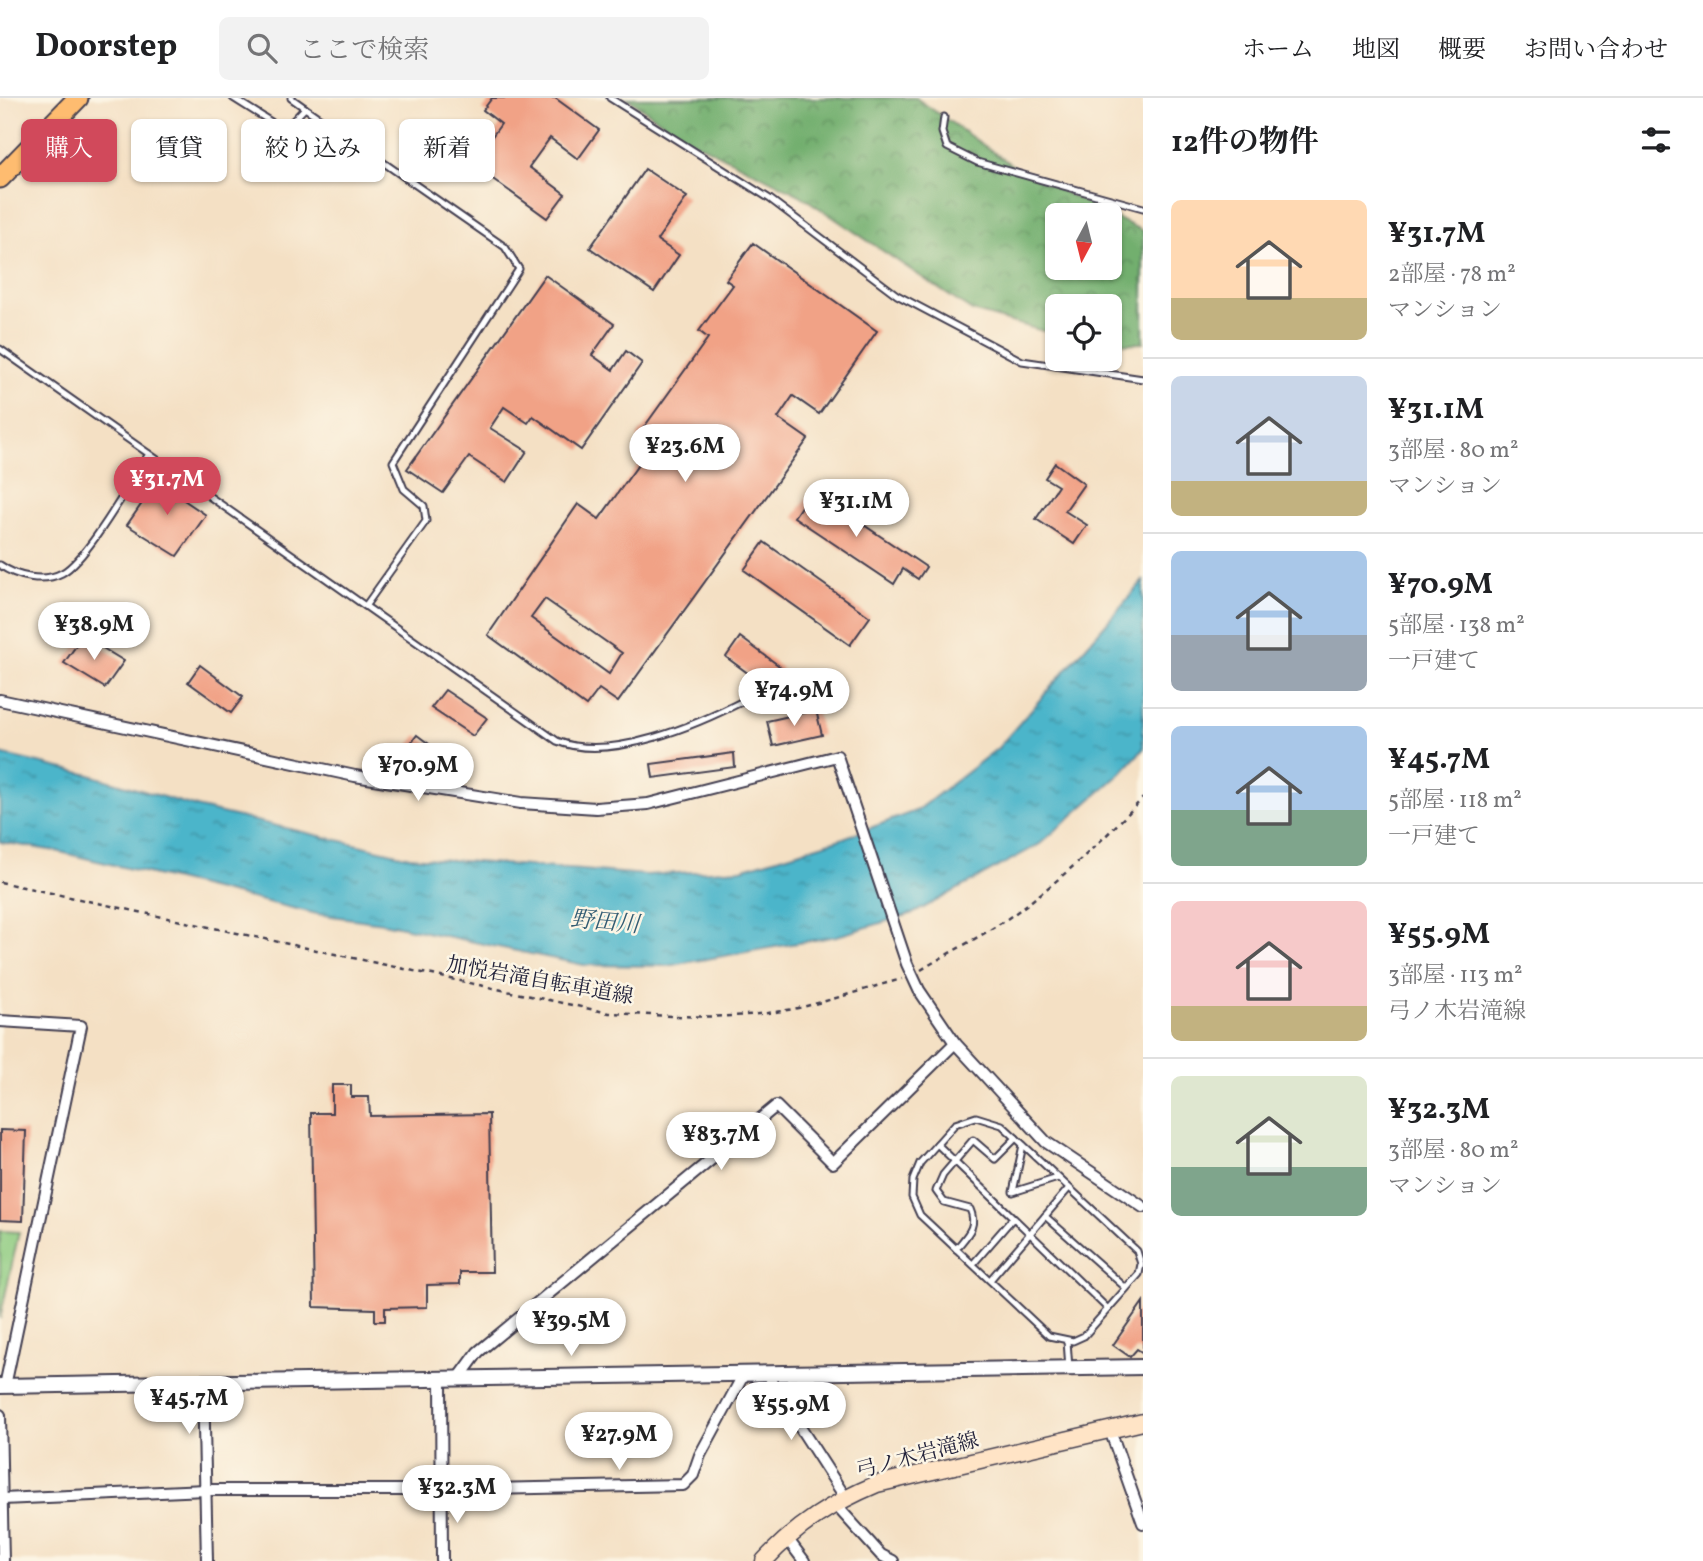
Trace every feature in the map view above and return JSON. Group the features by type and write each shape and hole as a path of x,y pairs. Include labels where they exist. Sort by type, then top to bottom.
{"highway":[{"path":"0,178 78,98"}],"main road":[{"name":"弓ノ木岩滝線","path":"764,1561 786,1537 839,1500 877,1484 1143,1422"}],"street":[{"path":"0,700 355,776 522,803 596,808 648,804 837,756 907,964 955,1043 1046,1142 1143,1207"},
{"path":"0,1021 81,1026 3,1386 1143,1367"},
{"path":"459,1378 478,1352 776,1106 834,1163 955,1043"},
{"path":"2,1499 206,1490 442,1490 683,1485 693,1475 700,1455 745,1372"},
{"path":"769,1372 772,1384 839,1500 881,1555 893,1561"},
{"path":"441,1379 442,1561"},
{"path":"203,1382 207,1561"},
{"path":"0,1415 3,1561"},
{"path":"1110,1430 1143,1522"},
{"path":"786,1537 804,1561"}],"lane":[{"path":"233,98 284,130 305,108"},
{"path":"291,98 505,247 519,269 393,462 404,489 424,506 426,522 366,605"},
{"path":"610,98 770,199 897,295 1010,355 1022,361 1143,379"},
{"path":"944,117 942,132 947,147 977,162 1143,208"},
{"path":"0,349 557,741 568,746 599,747 674,733 747,699"},
{"path":"0,565 22,575 40,579 65,572 99,530 149,454"},
{"path":"976,1117 1002,1125 1137,1251 1141,1264 1139,1274 1084,1336 1068,1340 1049,1336 920,1215 912,1197 913,1180 920,1163 937,1144 955,1124 976,1117"},
{"path":"956,1249 974,1223 970,1209 944,1202 936,1191 940,1180 973,1140 995,1160 1016,1139"},
{"path":"937,1144 1108,1309"},
{"path":"1023,1145 1013,1192 1058,1178"},
{"path":"990,1280 1069,1188"},
{"path":"1045,1216 1126,1288"},
{"path":"973,1265 1013,1218"},
{"path":"1068,1340 1069,1368"}],"path":[{"name":"加悦岩滝自転車道線","path":"0,882 609,1013 684,1017 751,1014 797,1008 912,976 1011,916 1038,896 1084,858 1143,798"}],"green space":[{"path":"627,98 916,98 1019,170 1086,203 1045,203 1045,280 1122,280 1122,221 1143,231 1143,343 1122,344 1122,294 1045,294 1045,332 972,311 800,195 684,137"},
{"path":"0,1231 19,1232 0,1319"}],"water":[{"name":"野田川","path":"1143,581 1143,749 1121,773 1040,844 914,913 837,936 667,966 584,965 383,923 317,914 56,851 0,842 0,754 90,775 200,808 410,857 647,875 741,869 841,839 918,810 998,748"}],"building":[{"path":"492,98 555,98 599,130 578,159 550,138 529,167 565,194 547,218 495,181 495,132 501,124 483,110"},
{"path":"645,169 687,197 657,240 679,255 654,292 590,248"},
{"path":"753,243 877,331 819,414 793,396 778,418 808,439 618,702 599,689 586,706 488,635 578,504 599,519 651,447 637,437 708,338 699,331 733,285 726,280","holes":["545,599 622,653 609,674 531,618"]},
{"path":"545,275 614,324 592,355 613,370 626,351 642,363 581,450 533,416 528,423 504,407 490,428 527,451 507,482 469,457 443,493 407,469"},
{"path":"1055,463 1084,484 1065,511 1087,525 1074,544 1036,519 1058,486 1045,478"},
{"path":"161,476 182,490 178,496 206,515 177,556 127,525"},
{"path":"812,490 926,567 918,579 903,569 894,584 794,517"},
{"path":"764,542 870,617 850,645 744,570"},
{"path":"83,636 124,661 105,688 64,663"},
{"path":"740,637 782,668 768,688 726,657"},
{"path":"200,665 243,697 231,713 188,682"},
{"path":"445,690 487,718 473,736 431,708"},
{"path":"816,710 822,735 773,746 767,721"},
{"path":"417,735 433,747 418,767 402,754"},
{"path":"734,753 735,767 653,778 651,764"},
{"path":"332,1085 351,1085 351,1097 369,1097 370,1116 489,1114 492,1272 460,1272 460,1284 427,1285 427,1307 385,1308 385,1321 375,1321 375,1309 314,1307 311,1113 332,1113"},
{"path":"0,1130 26,1131 23,1221 0,1220"},
{"path":"1143,1302 1143,1353 1137,1349 1130,1357 1113,1345"}]}
